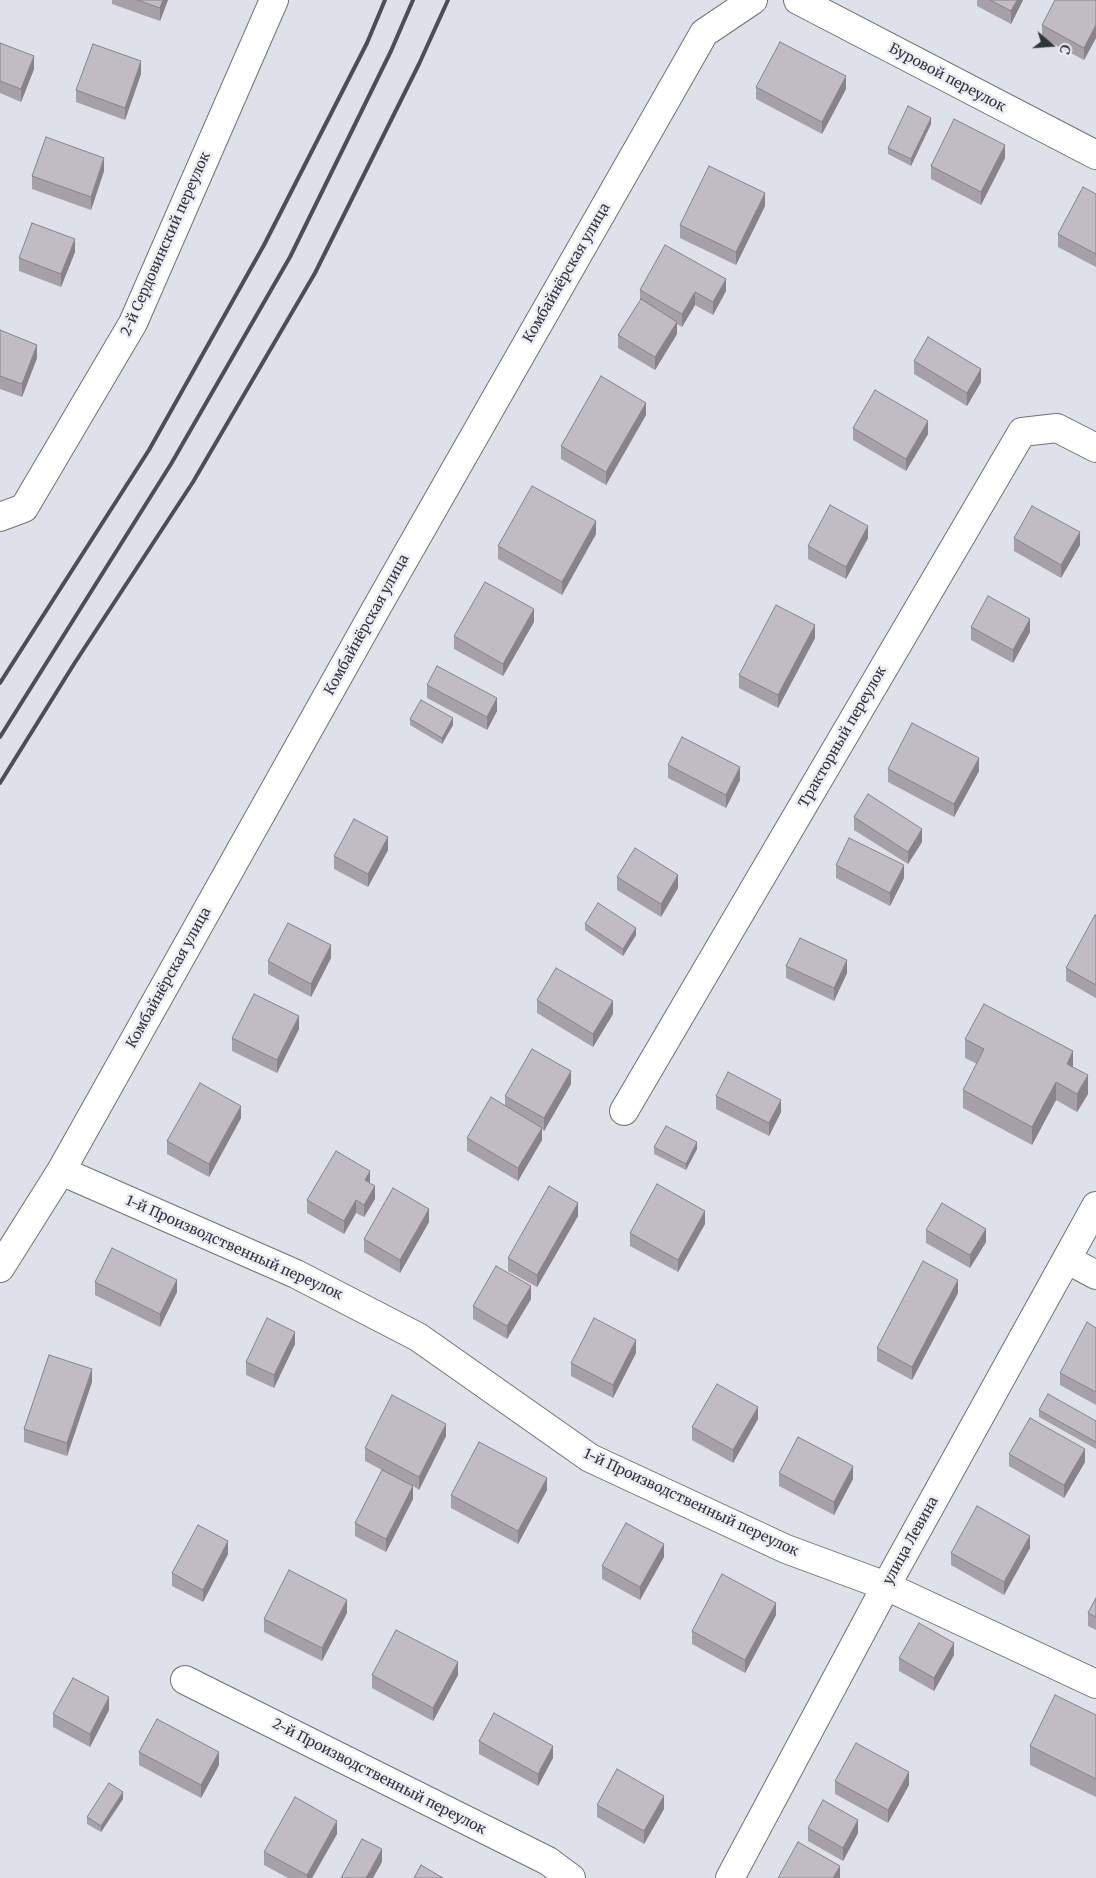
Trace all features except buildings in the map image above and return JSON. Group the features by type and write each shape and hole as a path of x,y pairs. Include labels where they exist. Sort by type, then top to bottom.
{"street":[{"name":"2-й Сердовинский переулок","path":"0,517 24,508 134,323 274,0"},
{"name":"Комбайнёрская улица","path":"0,1268 61,1171 376,607 704,33 753,0"},
{"name":"Буровой переулок","path":"798,0 1096,155"},
{"name":"Тракторный переулок","path":"624,1112 1022,432 1057,428 1096,448"},
{"name":"1-й Производственный переулок","path":"61,1171 296,1274 418,1337 590,1458 786,1549 886,1586 1096,1684"},
{"name":"улица Левина","path":"730,1878 886,1586 1068,1260 1096,1206"},
{"path":"1068,1260 1096,1275"},
{"name":"2-й Производственный переулок","path":"185,1680 548,1860 571,1878"}],"railway":[{"path":"0,683 149,450 264,245 367,43 385,0"},
{"path":"0,737 171,464 290,257 391,51 413,0"},
{"path":"0,783 74,664 193,482 315,273 419,64 448,0"}]}
